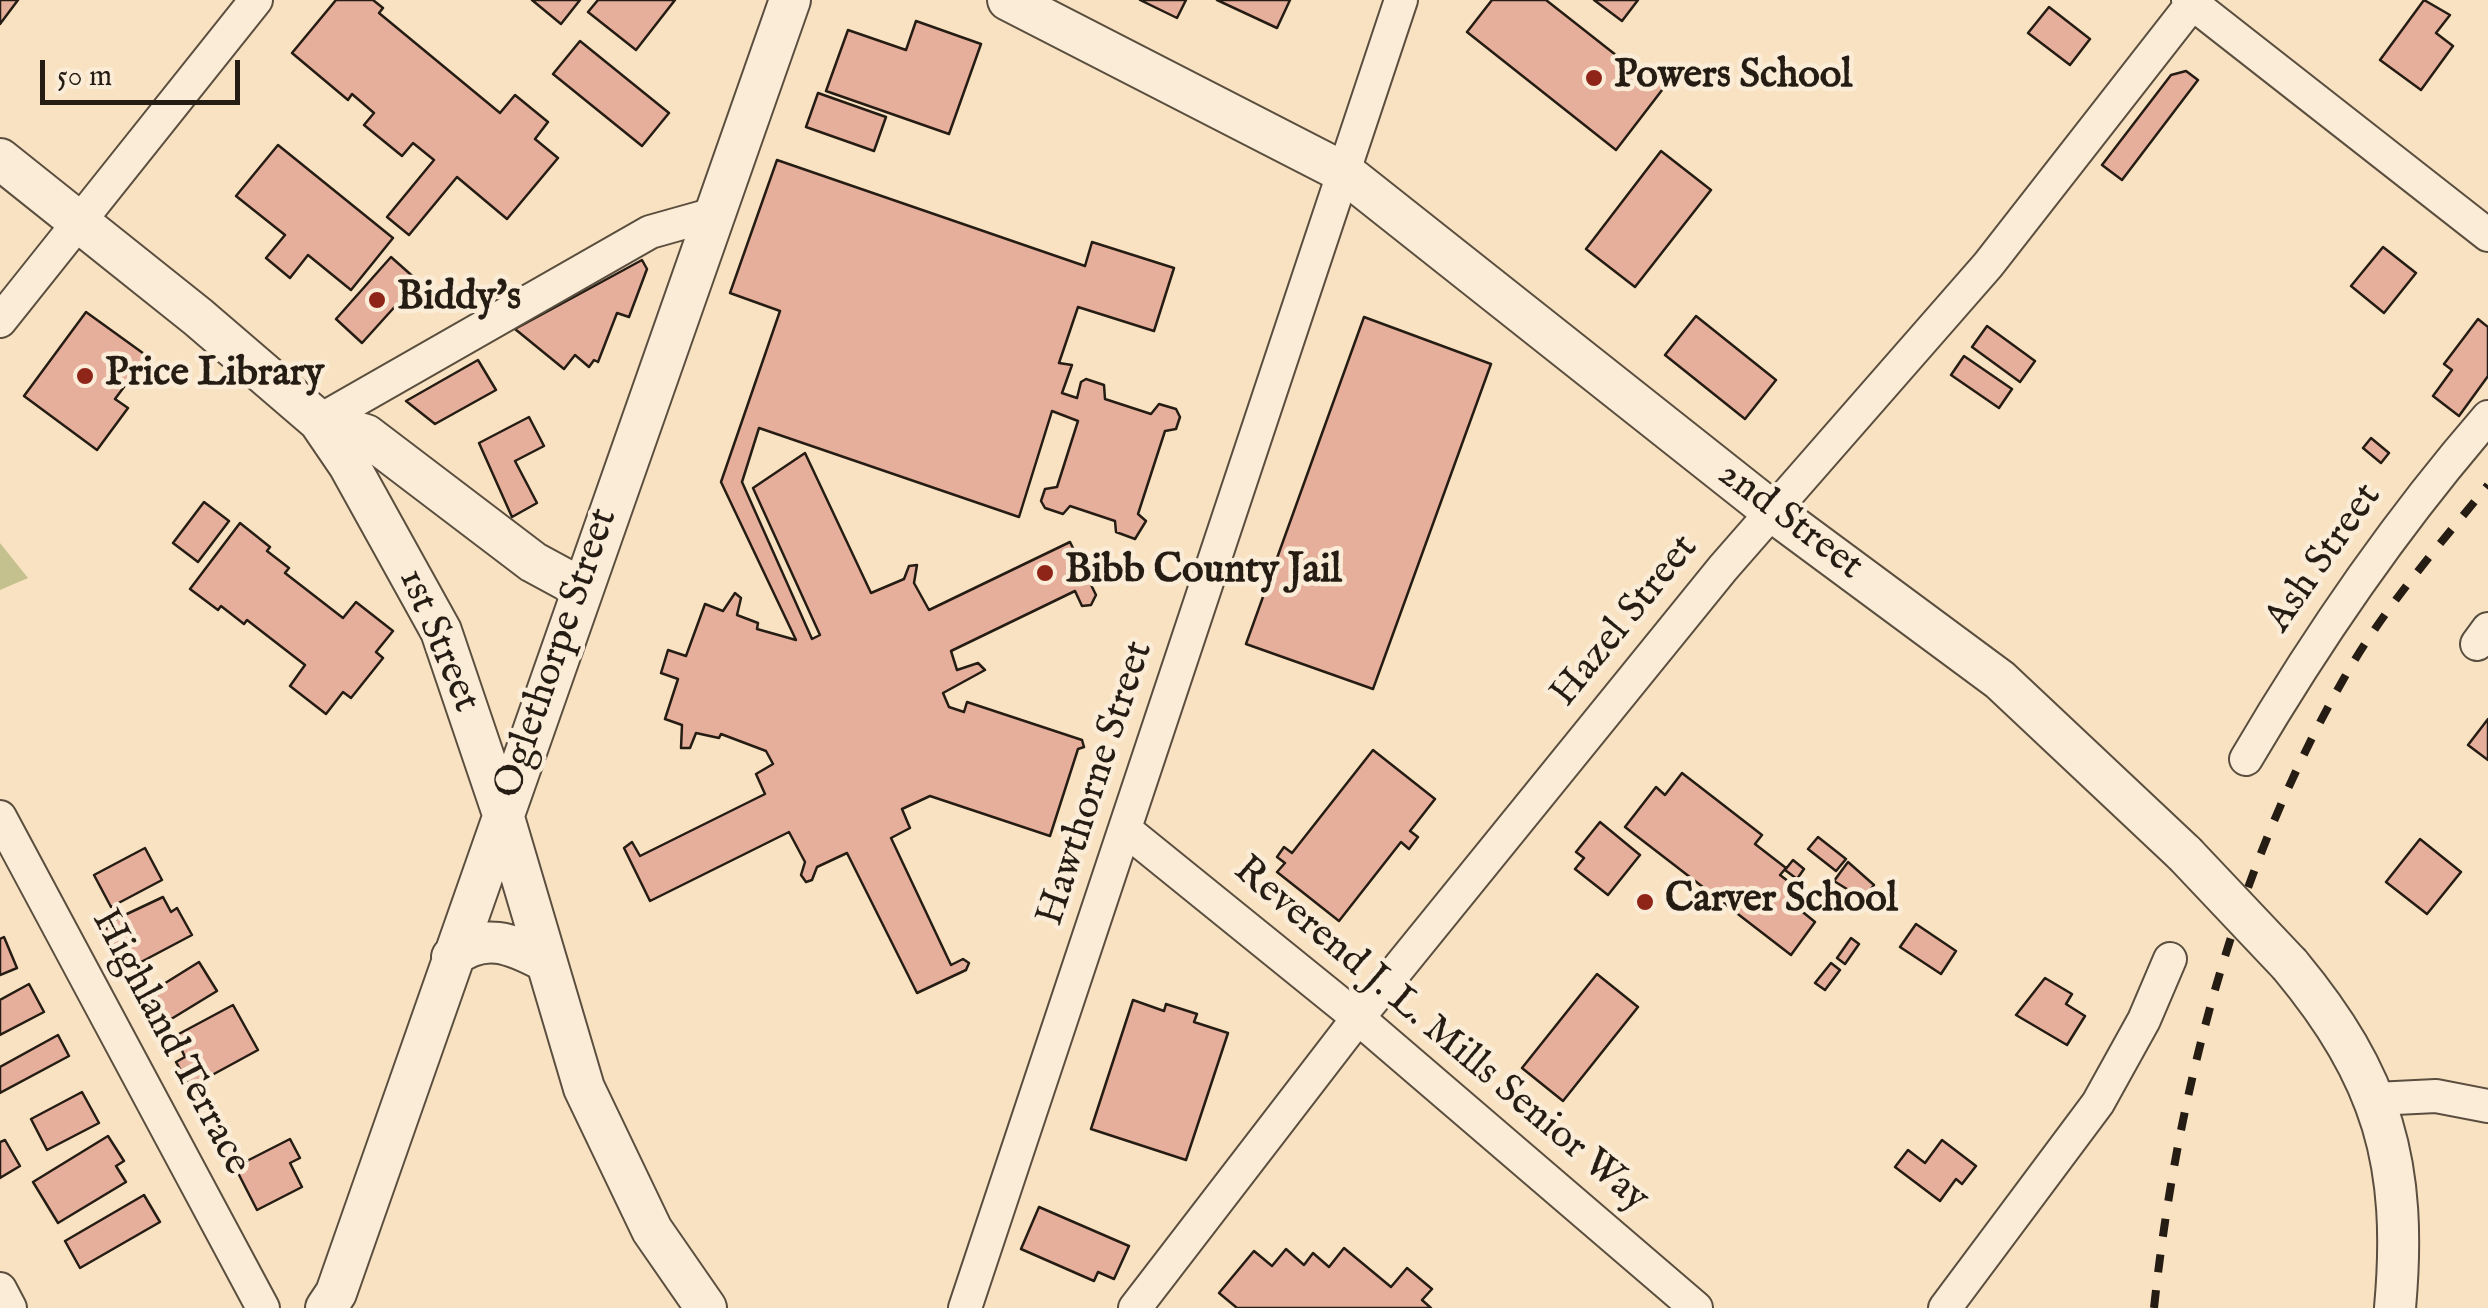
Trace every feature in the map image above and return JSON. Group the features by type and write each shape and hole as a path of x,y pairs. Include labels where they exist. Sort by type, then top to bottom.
{"street":[{"path":"0,321 256,0"},
{"name":"Oglethorpe Street","path":"326,1308 336,1293 502,811 790,0"},
{"name":"2nd Street","path":"1008,0 1346,173 1774,512 2000,680 2185,854 2290,966 2334,1022 2374,1099 2395,1164 2399,1246 2395,1308"},
{"name":"Hawthorne Street","path":"964,1308 1127,831 1401,0"},
{"path":"2192,1 2488,235"},
{"name":"Hazel Street","path":"1135,1308 1358,1018 1774,512 1988,264 2192,1"},
{"name":"1st Street","path":"0,159 320,421 442,631 502,811 584,1088 652,1230 706,1308"},
{"path":"320,421 650,232 714,214"},
{"name":"Ash Street","path":"2246,758 2293,678 2378,554 2488,417"},
{"path":"320,421 366,435 533,562 581,588"},
{"name":"Highland Terrace","path":"0,817 263,1308"},
{"name":"Reverend J. L. Mills Senior Way","path":"1127,831 1358,1018 1696,1308"},
{"path":"452,956 471,942 493,940 517,946 544,961"},
{"path":"1944,1308 2098,1103 2144,1020 2170,959"},
{"path":"2374,1099 2436,1096 2488,1106"},
{"path":"0,1289 10,1308"}],"shaded area":[{"path":"0,543 28,578 0,590"}],"building":[{"path":"0,0 18,0 0,24"},
{"path":"336,0 373,0 383,8 379,13 500,113 515,95 548,122 535,139 558,158 507,219 457,177 409,235 387,217 434,160 413,143 402,156 364,125 374,113 352,94 348,100 292,53"},
{"path":"532,0 580,0 561,24"},
{"path":"598,0 675,0 636,50 588,12"},
{"path":"1140,0 1186,0 1177,18"},
{"path":"1217,0 1290,0 1277,28"},
{"name":"Powers School","path":"1492,0 1546,0 1640,74 1648,65 1669,81 1616,150 1467,32"},
{"path":"1594,0 1638,0 1622,21"},
{"path":"2424,0 2450,15 2436,33 2453,46 2421,90 2380,60"},
{"path":"2049,7 2090,39 2070,65 2028,33"},
{"path":"916,21 981,44 949,134 826,91 848,30 906,50"},
{"path":"580,41 669,113 642,146 553,74"},
{"path":"2186,71 2198,80 2122,180 2102,165 2171,75"},
{"path":"818,93 886,117 874,151 806,127"},
{"path":"278,145 393,238 351,290 308,255 290,278 266,258 285,235 236,196"},
{"path":"1661,151 1711,190 1635,287 1586,249"},
{"name":"Bibb County Jail","path":"777,160 1085,266 1092,242 1174,268 1154,331 1078,307 1059,363 1072,365 1062,393 1077,398 1081,382 1086,379 1104,385 1105,399 1151,414 1159,404 1176,409 1180,417 1176,429 1165,431 1138,514 1146,521 1135,539 1116,532 1115,521 1070,506 1063,514 1045,508 1041,501 1045,489 1057,487 1078,421 1052,411 1019,517 759,428 742,482 812,639 820,635 753,488 805,453 871,593 904,579 909,566 917,565 914,583 929,610 1070,542 1096,595 1091,605 1082,606 1075,591 951,651 957,670 978,663 985,670 943,693 949,707 964,712 967,702 1082,740 1084,747 1078,749 1050,836 930,796 902,809 910,828 891,838 951,965 963,959 969,963 966,970 917,993 847,853 817,867 812,880 806,882 801,875 805,862 789,832 650,901 624,848 632,842 640,856 765,794 756,774 773,764 766,751 721,734 719,738 696,733 690,748 681,748 682,725 665,719 678,679 661,673 668,650 686,656 705,604 723,611 735,593 741,598 737,615 758,623 757,629 796,640 721,482 780,311 730,293"},
{"path":"2383,247 2416,273 2384,313 2351,286"},
{"name":"Biddy's","path":"391,257 418,281 362,343 336,319"},
{"path":"642,260 647,269 629,317 617,313 598,362 594,360 589,367 575,355 564,369 515,329"},
{"name":"Price Library","path":"86,312 147,356 115,399 128,408 97,450 24,396"},
{"path":"1696,316 1776,380 1745,419 1665,355"},
{"path":"1364,317 1491,364 1373,689 1246,644"},
{"path":"2478,319 2488,327 2488,376 2459,416 2433,396 2452,370 2444,364"},
{"path":"1987,326 2035,361 2020,382 1972,347"},
{"path":"1964,356 2012,389 1999,408 1951,375"},
{"path":"478,360 496,390 435,424 406,401"},
{"path":"529,417 544,446 515,461 537,503 512,517 479,443"},
{"path":"2371,438 2389,453 2381,463 2363,448"},
{"path":"204,502 229,521 198,562 173,543"},
{"path":"240,523 289,568 285,573 343,618 356,602 393,631 376,652 383,658 351,698 343,692 326,714 290,686 305,665 247,620 244,624 221,606 218,610 190,589"},
{"path":"2488,719 2488,760 2468,745"},
{"path":"1373,750 1435,799 1410,831 1418,837 1409,849 1401,842 1339,921 1277,872 1285,863 1277,857 1284,847 1292,853"},
{"path":"1682,773 1762,835 1755,844 1786,868 1780,875 1809,897 1799,909 1815,922 1791,955 1625,827 1656,787 1665,795"},
{"path":"1600,822 1640,855 1608,895 1575,869 1584,858 1576,852"},
{"path":"1818,837 1846,859 1836,871 1808,849"},
{"path":"2420,839 2461,872 2427,914 2386,882"},
{"path":"145,848 162,880 111,907 94,875"},
{"path":"1793,860 1804,869 1797,879 1785,870"},
{"path":"1848,862 1874,885 1863,899 1834,881"},
{"path":"163,897 171,912 177,908 192,935 124,971 102,931 114,925 112,921"},
{"path":"1916,924 1956,951 1941,974 1900,947"},
{"path":"4,937 17,968 0,975 0,939"},
{"path":"1851,938 1859,944 1845,964 1837,958"},
{"path":"199,962 217,991 163,1024 146,995"},
{"path":"1831,963 1840,970 1825,990 1815,983"},
{"path":"1597,974 1638,1007 1563,1101 1522,1068"},
{"path":"2045,978 2072,994 2066,1004 2085,1016 2067,1045 2016,1015"},
{"path":"29,984 44,1012 0,1035 0,1000"},
{"path":"1133,1000 1164,1011 1166,1004 1197,1014 1194,1022 1228,1033 1186,1160 1091,1129"},
{"path":"233,1005 258,1050 190,1087 176,1062 185,1057 175,1036"},
{"path":"58,1035 69,1056 0,1093 0,1067"},
{"path":"82,1092 99,1123 47,1150 31,1119"},
{"path":"108,1136 124,1161 116,1166 126,1182 58,1223 33,1182"},
{"path":"290,1139 300,1158 290,1163 302,1187 257,1210 235,1167"},
{"path":"5,1140 20,1166 0,1178 0,1142"},
{"path":"1942,1140 1976,1166 1962,1184 1956,1179 1940,1201 1895,1167 1908,1150 1925,1163"},
{"path":"144,1195 160,1222 80,1268 65,1241"},
{"path":"1039,1207 1129,1246 1114,1279 1098,1272 1094,1281 1021,1249"},
{"path":"1344,1248 1391,1287 1407,1268 1432,1289 1422,1300 1431,1308 1237,1308 1219,1293 1254,1251 1272,1266 1286,1249 1304,1265 1313,1253 1329,1267"}],"railway":[{"path":"2154,1308 2164,1227 2195,1064 2242,905 2271,828 2305,753 2358,654 2411,580 2488,485"}],"place":[{"name":"Powers School","path":"1594,78"},
{"name":"Biddy's","path":"377,300"},
{"name":"Price Library","path":"85,376"},
{"name":"Bibb County Jail","path":"1045,573"},
{"name":"Carver School","path":"1645,902"}]}
